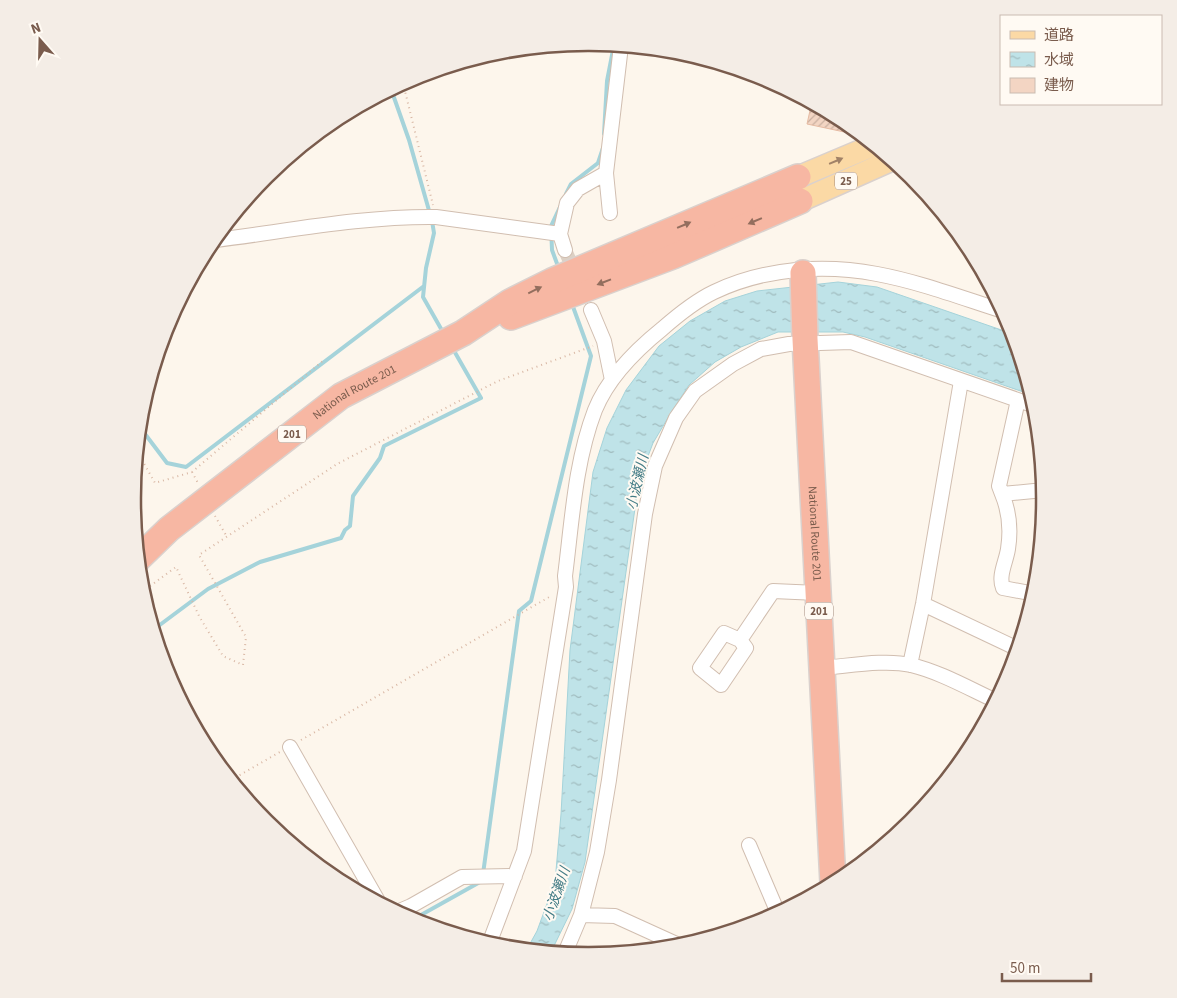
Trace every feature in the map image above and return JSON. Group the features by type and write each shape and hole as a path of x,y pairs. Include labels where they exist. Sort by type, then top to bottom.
{"highway":[{"name":"National Route 201","path":"145,553 169,529 341,396 463,333 510,302 552,281 798,177"},
{"name":"National Route 201","path":"463,333 512,317 673,256 800,201"},
{"name":"National Route 201","path":"803,274 833,874"}],"main road":[{"name":"25","path":"798,177 866,148"},
{"name":"25","path":"800,201 885,163"}],"street":[{"path":"610,213 606,174 620,52"},
{"path":"565,250 560,234 567,203 578,189 606,174"},
{"path":"224,239 331,225 416,217 436,217 560,234"},
{"path":"492,936 524,851 566,588 565,576 582,454 596,408 612,380 649,340 682,312 713,292 745,280 778,273 802,269 876,274 993,308"},
{"path":"591,310 604,342 612,380"},
{"path":"568,946 582,915 598,843 645,514 655,466 676,418 695,391 733,364 761,349 805,341 851,342 1026,403"},
{"path":"910,665 923,604 961,381"},
{"path":"1018,400 999,486 1008,509 1010,531 1008,552 1000,582 1003,588 1026,592"},
{"path":"1002,494 1036,491"},
{"path":"740,640 773,591 818,593"},
{"path":"923,604 1011,646"},
{"path":"822,668 889,663 910,665 943,676 989,698"},
{"path":"290,747 372,891"},
{"path":"749,845 775,906"},
{"path":"406,908 462,877 515,876"},
{"path":"582,915 615,916 667,940"}],"path":[{"path":"405,90 436,217"},
{"path":"149,585 176,567 199,616 223,656 243,665 246,637 199,555 346,460 498,380 604,342"},
{"path":"143,461 155,483 192,472 325,359"},
{"path":"237,777 566,588"}],"water":[{"name":"小波瀬川","path":"838,282 877,287 1003,331 1023,392 865,337 843,332 778,332 741,347 715,362 689,385 653,443 639,480 585,862 572,909 554,946 530,943 537,931 555,882 561,814 570,650 593,472 607,428 626,390 659,346 690,321 725,301 757,291"}],"building":[{"path":"810,110 844,132 807,124"}],"waterway":[{"path":"604,134 607,81 613,52"},
{"path":"393,96 409,140 430,214"},
{"path":"566,194 571,184 598,163 603,148"},
{"path":"559,269 552,250 551,226 560,207"},
{"path":"432,221 434,233 426,268 423,297 444,334"},
{"path":"146,435 167,463 186,467 424,286"},
{"path":"483,874 519,611 531,601 591,356 572,304"},
{"path":"159,625 208,589 260,562 341,538 345,530 350,526 353,496 380,458 384,446 481,398 453,349"},
{"path":"422,915 480,882"}],"tunnel":[{"path":"565,250 591,310"}]}
